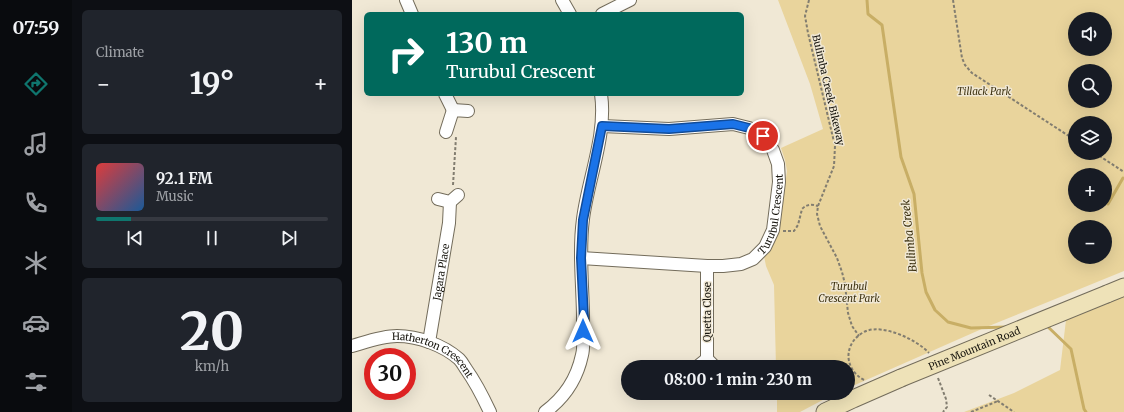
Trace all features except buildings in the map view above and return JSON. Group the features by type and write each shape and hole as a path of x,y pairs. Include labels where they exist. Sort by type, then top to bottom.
{"main road":[{"name":"Pine Mountain Road","path":"826,412 901,378 1124,287"}],"street":[{"path":"406,0 411,12"},
{"path":"562,0 569,12"},
{"path":"606,12 630,0"},
{"path":"446,96 453,110 451,133"},
{"path":"545,412 552,407 570,387 577,373 582,354 584,319 581,258 583,220 602,126 602,96"},
{"path":"453,110 468,111"},
{"name":"Turubul Crescent","path":"581,258 707,266 741,264 753,259 765,247 773,230 779,182 778,164 773,150 763,136 749,128 733,124 669,129 602,126"},
{"name":"Jagara Place","path":"429,342 449,223 449,198"},
{"name":"Quetta Close","path":"707,266 711,360"},
{"name":"Hatherton Crescent","path":"352,346 397,336 429,342 444,349 459,360 474,380 490,412"}],"path":[{"name":"Bulimba Creek Bikeway","path":"808,0 805,16 808,33 835,146 834,166 818,206 817,214 820,226 837,258 842,272 845,284 848,313 852,326 859,336"},
{"path":"953,0 962,58 965,65 972,73 1068,135"},
{"path":"449,198 453,189 451,133"},
{"path":"1106,160 1124,172"},
{"path":"773,230 794,231 798,225 802,209 806,205 812,204 818,206"},
{"path":"867,381 855,373 850,366 848,358 852,343 868,330 880,330 897,333 920,345 928,353 931,359"},
{"path":"936,372 946,399 947,407 943,412"},
{"path":"989,396 1014,412"},
{"path":"971,412 998,401"}],"green space":[{"path":"778,0 1124,0 1124,271 984,328 855,385 855,360 776,360 774,285 766,266 764,256 778,234 787,171 781,148 823,129 810,84"},
{"path":"1124,296 1124,412 964,412 1014,393 1060,370 1066,320"},
{"path":"777,400 823,400 800,412 777,412"}],"waterway":[{"name":"Bulimba Creek","path":"867,0 868,14 882,25 901,157 914,194 922,273 926,292 935,310 948,322 971,328 1007,327"},
{"path":"1112,197 1123,178"},
{"name":"Bulimba Creek","path":"1046,325 1071,349 1084,409 1086,412"}],"route":[{"path":"583,331 584,319 581,258 583,220 602,126 669,129 733,124 749,128 763,136"}],"park label":[{"name":"Tillack Park","path":"984,91"},
{"name":"Turubul Crescent Park","path":"849,292"}]}
